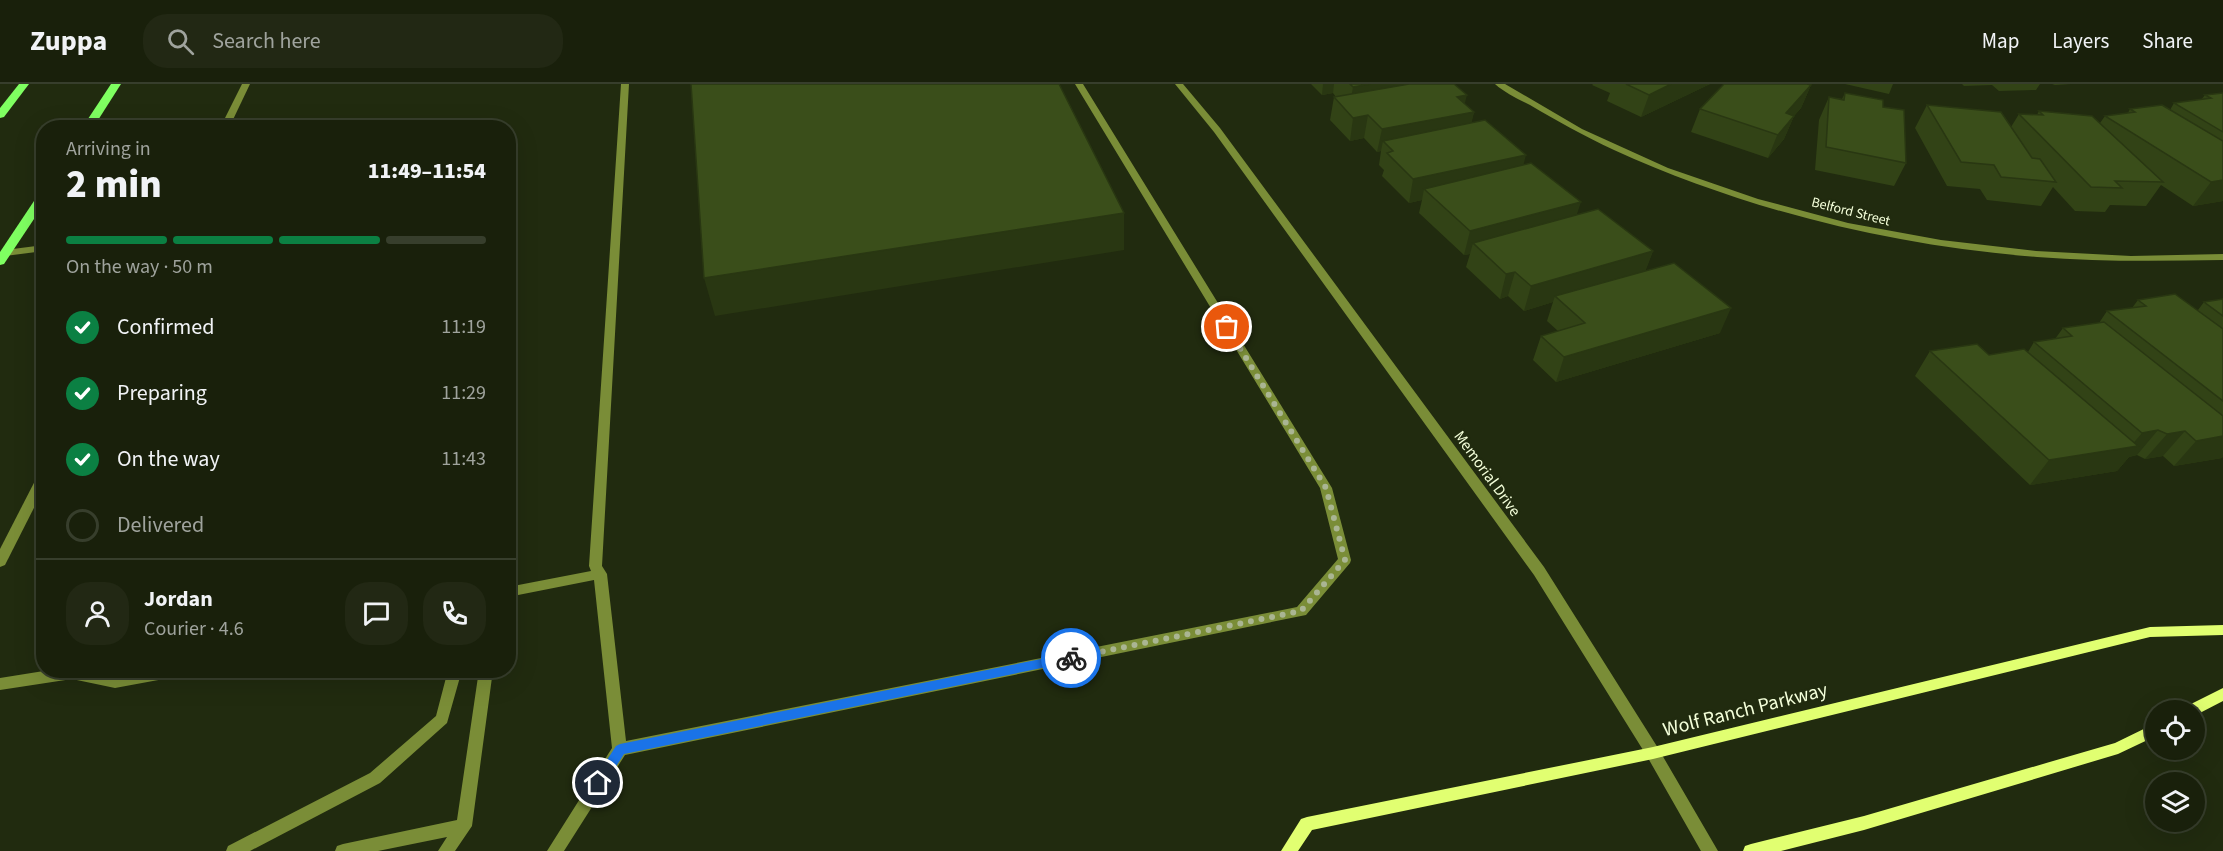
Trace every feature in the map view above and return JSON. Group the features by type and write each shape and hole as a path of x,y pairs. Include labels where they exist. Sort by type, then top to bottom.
{"main road":[{"path":"0,115 24,84"},
{"path":"92,120 116,84"},
{"path":"3,257 36,206"}],"street":[{"path":"228,120 246,84"},
{"path":"555,851 620,749 600,574 595,566 625,84"},
{"path":"620,749 1301,611 1345,560 1326,488 1079,84"},
{"name":"Memorial Drive","path":"1179,84 1217,130 1539,571 1653,753 1710,851"},
{"name":"Belford Street","path":"1498,84 1539,111 1637,159 1754,201 1893,236 2038,255 2153,260 2223,256"},
{"path":"3,257 36,250"},
{"path":"0,562 36,491"},
{"path":"516,590 600,574"},
{"name":"Wolf Ranch Parkway","path":"1289,851 1307,824 1653,753 2150,632 2223,630"},
{"path":"0,684 40,678"},
{"path":"101,678 115,682 137,678"},
{"path":"234,851 375,778 442,719 453,678"},
{"path":"446,851 464,826 485,678"},
{"path":"2205,703 2223,694"},
{"path":"1751,851 1864,823 2118,748 2145,734"},
{"path":"344,851 464,826"}],"building":[{"path":"691,84 1059,84 1124,213 704,278"},
{"path":"1350,84 1370,84 1353,87"},
{"path":"1409,84 1454,84 1467,95 1457,97 1474,112 1382,129 1368,115 1353,118 1334,97"},
{"path":"1626,84 1671,84 1649,95"},
{"path":"1724,84 1811,85 1786,113 1794,116 1778,135 1700,109"},
{"path":"1845,93 1883,100 1883,107 1904,110 1906,163 1826,147 1829,97 1844,100"},
{"path":"2223,93 2223,132 2174,103 2211,98 2205,95"},
{"path":"1927,105 2001,112 2032,158 2040,159 2056,182 2001,177 1994,165 1961,162"},
{"path":"2162,105 2223,141 2223,180 2211,182 2105,116 2135,112 2130,109"},
{"path":"2039,111 2092,116 2163,182 2115,181 2122,188 2091,187 2019,114 2043,115"},
{"path":"1485,120 1526,155 1413,179 1387,153 1393,151 1383,141"},
{"path":"1531,163 1581,202 1470,231 1424,189"},
{"path":"1598,209 1653,251 1531,286 1515,272 1506,274 1473,243"},
{"path":"1674,263 1731,308 1564,357 1541,336 1585,323 1555,296"},
{"path":"2175,294 2223,329 2223,401 2107,311 2146,306 2138,300"},
{"path":"2223,299 2223,316 2204,302"},
{"path":"2104,322 2223,416 2223,436 2196,441 2185,431 2167,434 2158,430 2142,433 2034,342 2072,336 2063,328"},
{"path":"1977,344 1989,355 2024,349 2138,446 2049,460 1930,351"}],"way so far":[{"path":"1071,658 1301,611 1345,560 1326,488 1227,327"}],"route":[{"path":"598,783 620,749 1071,658"}]}
